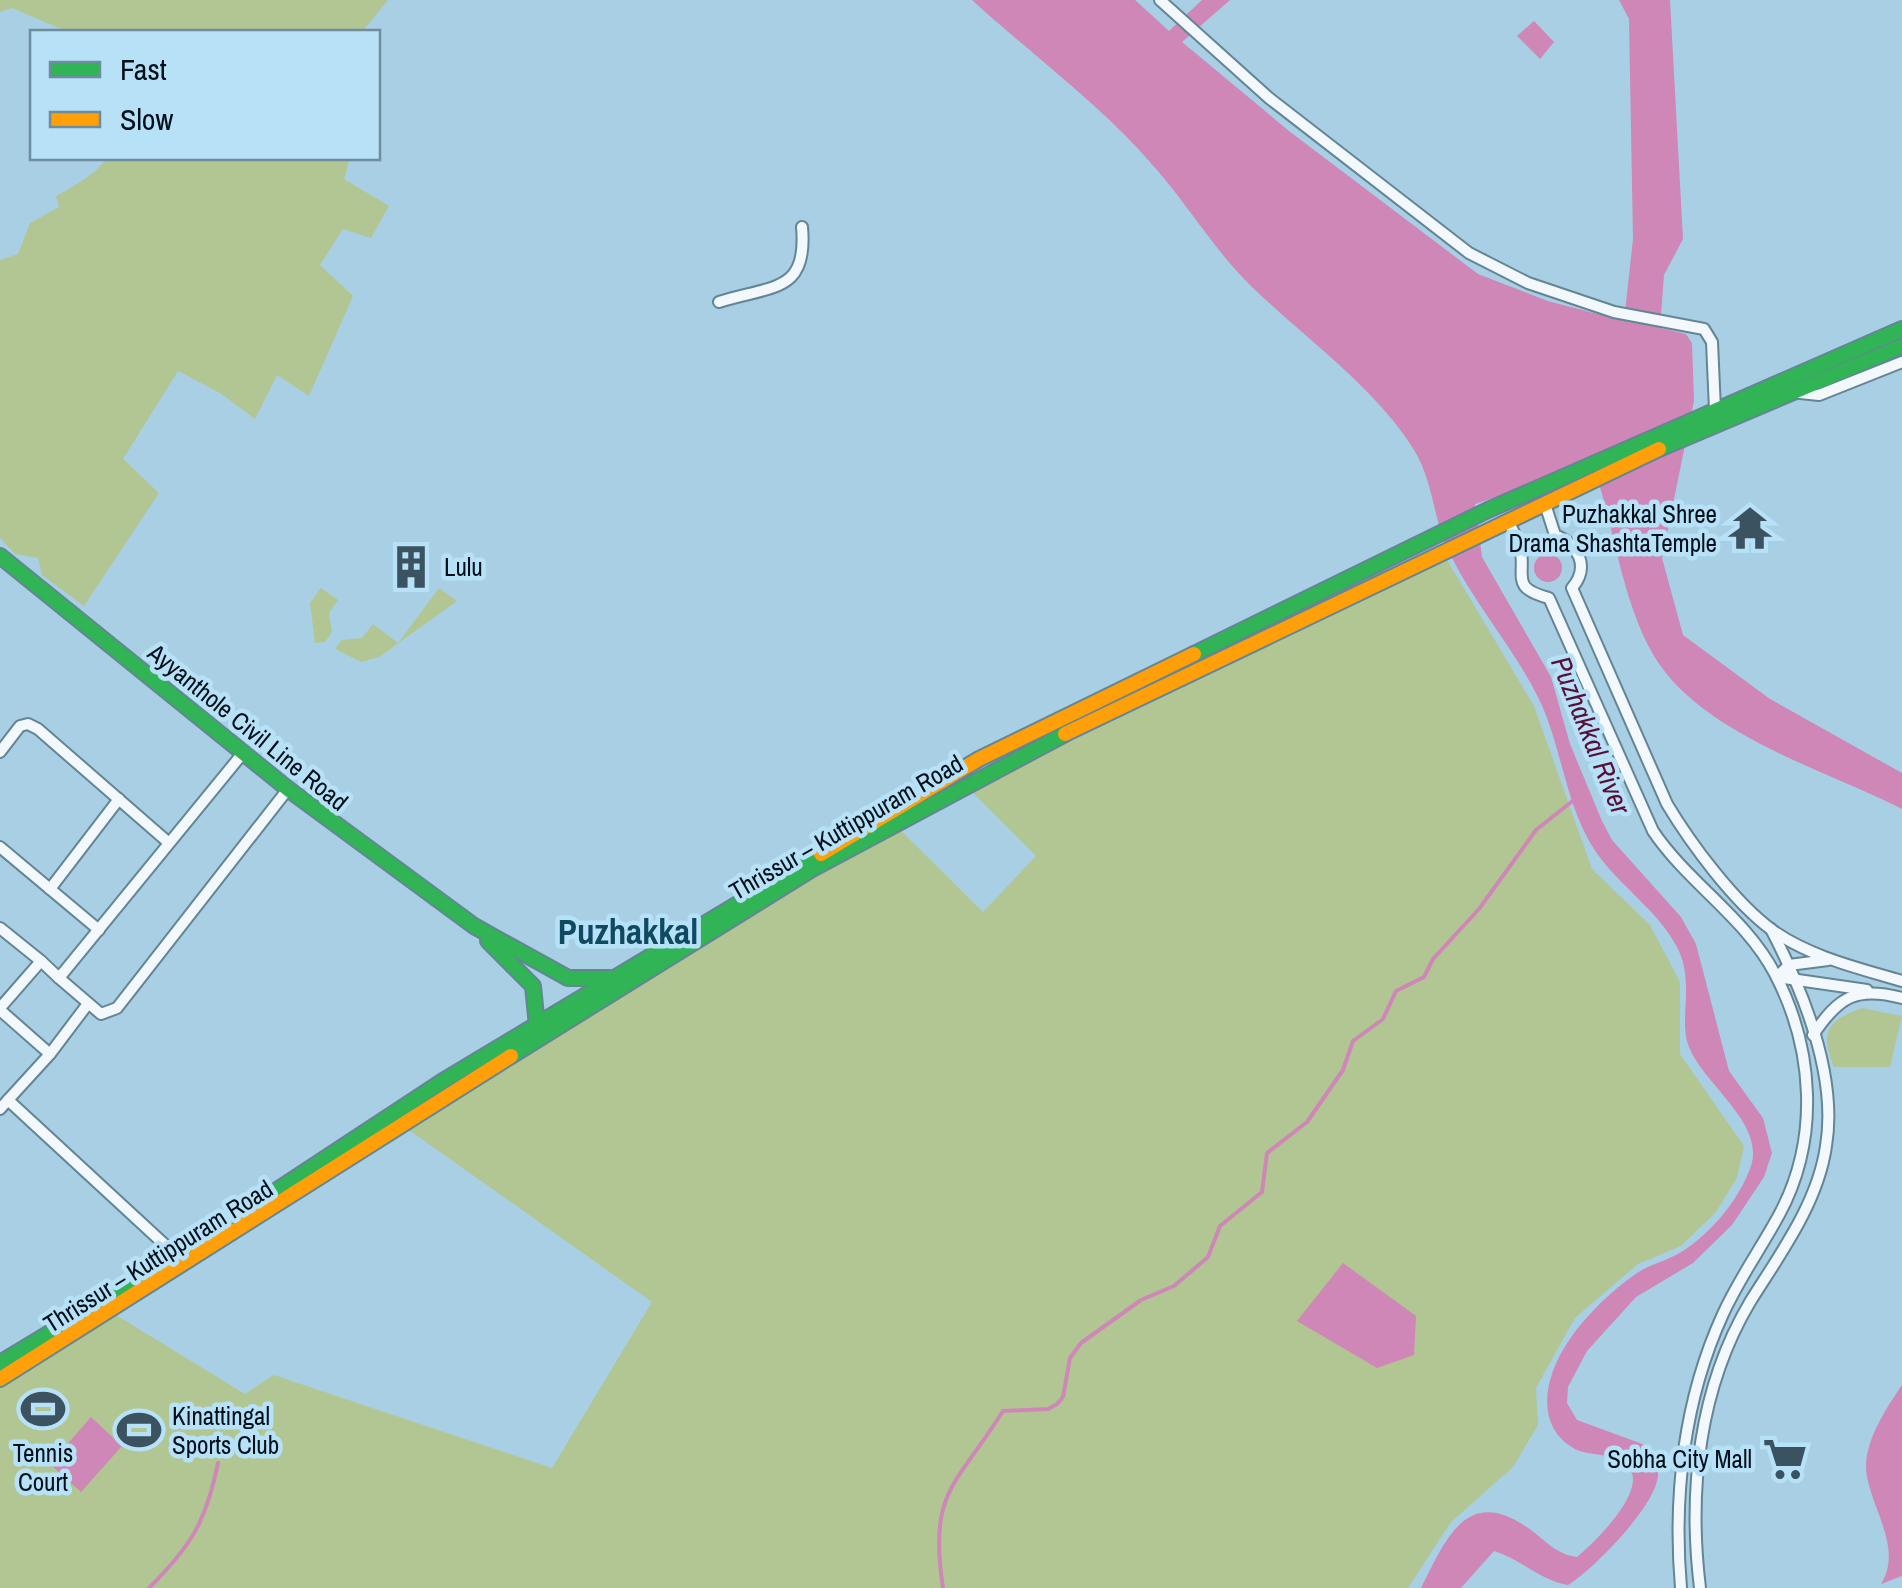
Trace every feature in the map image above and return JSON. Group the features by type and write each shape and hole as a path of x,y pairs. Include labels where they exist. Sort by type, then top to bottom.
{"main road":[{"path":"1715,417 1765,387 1902,326"},
{"path":"1392,564 1488,510 1579,468 1902,346"},
{"name":"Thrissur – Kuttippuram Road","path":"0,1363 177,1256 434,1087 929,795 1392,564 1545,504 1690,434 1715,417"},
{"name":"Ayyanthole Civil Line Road","path":"0,556 288,789 474,926 532,980 542,1002 538,1026"},
{"name":"Thrissur – Kuttippuram Road","path":"0,1379 201,1257 929,795"},
{"name":"Ayyanthole Civil Line Road","path":"474,926 568,978 613,978"}],"street":[{"path":"1160,0 1269,98 1469,253 1528,283 1614,312 1704,328 1712,342 1715,417"},
{"path":"719,302 794,276 804,261 802,226"},
{"path":"1788,391 1819,396 1902,362"},
{"path":"1508,520 1522,552 1518,568 1522,583 1534,594 1549,598 1653,830 1674,862 1761,950 1777,977 1805,1067 1809,1102 1804,1138 1780,1212 1723,1314 1686,1426 1679,1515 1681,1587 1700,1584 1696,1496 1700,1444 1724,1353 1792,1234 1821,1172 1827,1143 1823,1067 1789,965 1771,929 1685,835 1666,804 1572,588 1582,569 1580,554 1570,541 1555,535 1545,504"},
{"path":"0,752 20,726 28,724 169,843"},
{"path":"59,978 243,752"},
{"path":"0,928 88,1005 107,1014 116,1008 288,789"},
{"path":"50,889 119,799"},
{"path":"0,847 99,930"},
{"path":"1771,929 1829,960 1902,980"},
{"path":"1777,977 1789,965 1829,960"},
{"path":"40,961 0,1009 50,1054"},
{"path":"1777,977 1794,982 1829,982 1902,998"},
{"path":"1813,1035 1845,999 1867,990"},
{"path":"88,1005 4,1105 177,1256"},
{"path":"1723,1314 1740,1320"}],"green space":[{"path":"0,0 388,0 364,30 63,30 12,8 0,12"},
{"path":"106,160 349,160 344,179 389,206 371,238 343,229 320,265 353,296 309,396 277,375 255,419 220,393 178,371 123,459 159,493 84,606 42,575 38,558 15,554 0,538 0,260 18,254 30,223 59,207 56,196"},
{"path":"1447,560 1534,706 1592,869 1650,925 1680,982 1680,1054 1744,1146 1737,1178 1716,1212 1681,1246 1638,1264 1575,1318 1536,1388 1538,1425 1513,1467 1451,1522 1408,1588 0,1588 0,1388 116,1315 245,1394 274,1375 552,1468 652,1302 409,1130 577,1021 897,827 983,912 1036,856 970,790"},
{"path":"321,588 338,600 329,613 332,632 325,642 315,643 310,603"},
{"path":"439,588 457,601 379,657 361,662 335,649 342,640 362,638 373,624 398,643"},
{"path":"1862,1008 1902,1016 1890,1067 1834,1067 1827,1045 1829,1029 1840,1018"}],"shaded area":[{"path":"972,0 1135,0 1169,31 1202,0 1230,0 1182,42 1289,131 1478,274 1548,301 1624,321 1633,239 1629,19 1619,0 1670,0 1683,239 1664,275 1660,328 1686,334 1692,343 1694,401 1662,558 1683,635 1770,699 1902,773 1902,809 1727,725 1669,677 1639,626 1593,465 1475,504 1482,557 1551,677 1570,744 1602,821 1612,840 1681,917 1696,944 1729,1071 1763,1118 1772,1153 1764,1177 1732,1225 1693,1263 1636,1297 1587,1351 1568,1387 1567,1403 1577,1420 1645,1445 1658,1474 1655,1487 1636,1518 1593,1566 1568,1585 1494,1551 1461,1588 1421,1588 1451,1535 1475,1514 1491,1512 1509,1517 1557,1550 1577,1557 1619,1512 1633,1484 1631,1472 1618,1459 1575,1449 1557,1434 1547,1404 1553,1371 1577,1329 1612,1293 1642,1270 1686,1249 1720,1218 1751,1166 1753,1150 1749,1135 1689,1047 1685,975 1678,949 1660,922 1604,862 1584,832 1539,699 1450,554 1421,462 1399,428 1339,364 1239,273 1157,170 1114,124"},
{"path":"1534,21 1554,42 1540,59 1517,36"},
{"path":"1548,554 1558,558 1562,568 1558,578 1548,582 1538,578 1534,568 1538,558"},
{"path":"1343,1263 1416,1316 1414,1355 1377,1368 1297,1321"},
{"path":"1902,1385 1902,1576 1881,1584 1887,1571 1888,1545 1866,1465 1876,1429"},
{"path":"91,1417 122,1446 81,1492 50,1464"}],"waterway":[{"path":"943,1588 939,1556 943,1509 959,1474 1003,1411 1048,1409 1057,1404 1063,1397 1070,1358 1081,1343 1141,1300 1174,1286 1208,1257 1220,1226 1262,1192 1267,1153 1307,1122 1343,1070 1353,1041 1383,1019 1396,991 1424,977 1433,959 1479,909 1536,830 1575,799"},
{"path":"149,1588 195,1532 218,1463"}],"traffic: fast":[{"path":"1194,654 1488,510 1902,329"},
{"path":"1659,449 1902,346"},
{"path":"0,556 288,789 474,926 568,978 613,978"},
{"path":"511,1056 812,869 1065,734"},
{"path":"0,1363 177,1256 443,1081 821,854"},
{"path":"488,941 533,986 537,1026"}],"traffic: slow":[{"path":"1065,734 1659,449"},
{"path":"821,854 979,759 1194,654"},
{"path":"0,1379 511,1056"}],"place":[{"name":"Puzhakkal Shree Drama ShashtaTemple","path":"1750,528"},
{"name":"Lulu","path":"411,567"},
{"name":"Tennis Court","path":"43,1409"},
{"name":"Kinattingal Sports Club","path":"139,1430"},
{"name":"Sobha City Mall","path":"1785,1459"}],"district":[{"name":"Puzhakkal","path":"628,931"}],"water label":[{"name":"Puzhakkal River","path":"1591,735"}]}
